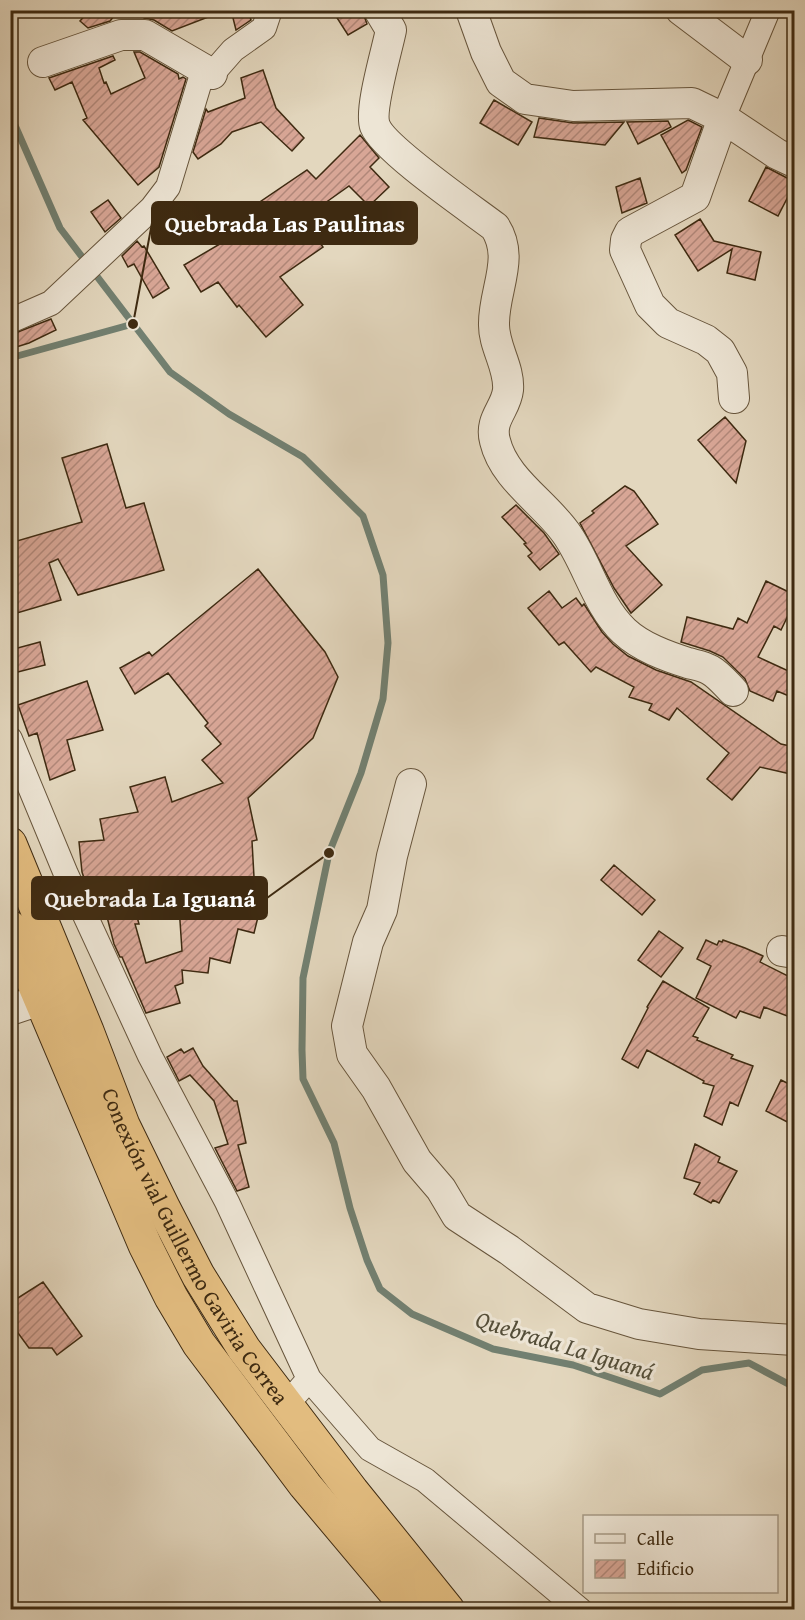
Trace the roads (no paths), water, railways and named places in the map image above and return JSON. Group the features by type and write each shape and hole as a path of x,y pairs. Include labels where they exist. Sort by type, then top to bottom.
{"highway":[{"name":"Conexión vial Guillermo Gaviria Correa","path":"10,844 123,1125 198,1275 244,1349 352,1491 448,1610"},
{"name":"Conexión vial Guillermo Gaviria Correa","path":"10,927 43,999 145,1245 199,1344 305,1485 410,1610"}],"street":[{"path":"10,321 51,303 152,208 168,187 200,81 212,74 233,50 264,28 270,10"},
{"path":"379,10 390,30 375,101 375,125 388,145 495,227 505,250 494,323 495,336 508,381 507,393 495,418 494,428 495,441 505,467 566,533 608,612 624,631 665,655 714,672 733,691"},
{"path":"471,10 486,52 501,82 525,99 573,106 692,103 723,118 777,154 795,162"},
{"path":"681,10 747,60"},
{"path":"734,398 732,373 720,351 706,340 668,323 650,305 625,250 630,232 695,197 723,118 768,10"},
{"path":"43,62 121,35 145,35 212,74"},
{"path":"10,739 66,874 150,1056 227,1202 309,1379 370,1449 425,1480 580,1610"},
{"path":"411,784 392,856 382,910 368,942 347,1026 352,1054 376,1088 417,1161 441,1189 457,1216 509,1250 587,1308 639,1324 699,1334 795,1340"},
{"path":"10,1010 43,999"},
{"path":"287,1404 309,1379"}],"waterway":[{"name":"Quebrada La Iguaná","path":"10,114 60,228 170,372 229,414 303,457 363,516 383,575 388,643 383,699 361,773 329,853 303,978 302,1050 303,1079 334,1143 350,1208 367,1260 380,1289 412,1314 493,1349 573,1365 660,1394 702,1370 749,1363 794,1387"},
{"path":"10,358 133,324"}],"place":[{"name":"Quebrada Las Paulinas","path":"133,324"},
{"name":"Quebrada La Iguaná","path":"329,853"}]}
